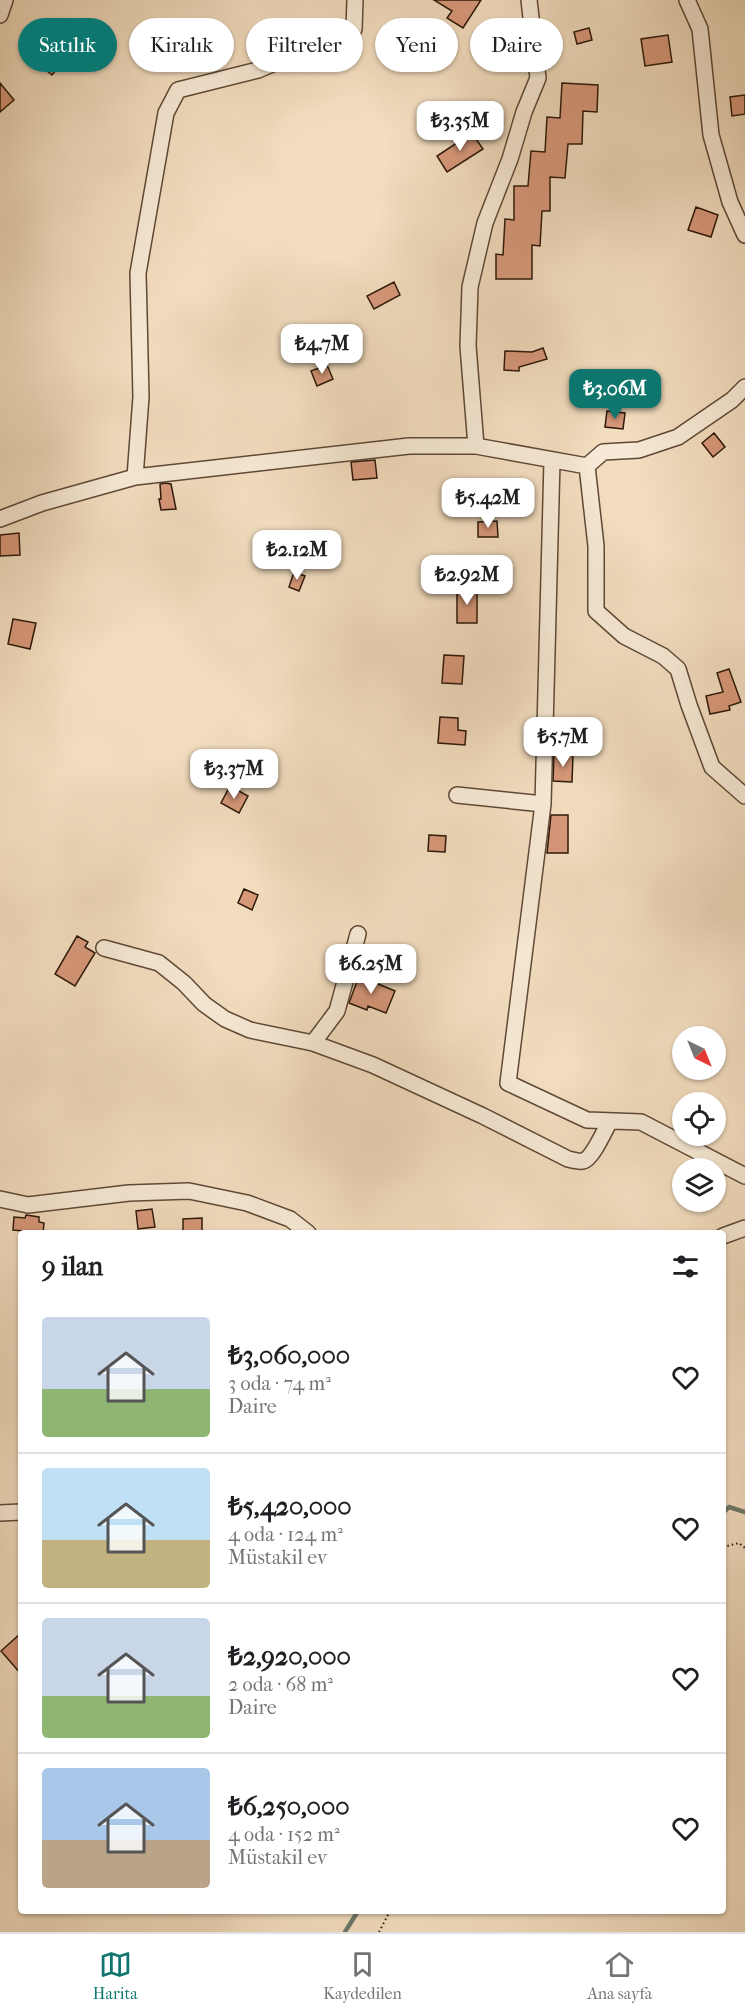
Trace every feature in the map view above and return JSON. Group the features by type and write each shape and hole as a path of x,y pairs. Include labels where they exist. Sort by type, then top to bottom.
{"street":[{"path":"0,15 5,0"},
{"path":"135,477 141,397 138,273 166,113 178,90 258,70 354,29 355,0"},
{"path":"476,446 468,346 470,287 485,223 538,78 529,0"},
{"path":"687,0 700,29 711,135 730,202 745,236"},
{"path":"0,519 42,503 135,477 408,446 476,446 587,466 603,452 639,450 678,437 732,400 745,387"},
{"path":"552,461 543,804 508,1083 587,1120 641,1122 745,1176"},
{"path":"587,466 596,546 596,611 624,636 663,656 678,669 712,767 745,796"},
{"path":"457,795 543,804"},
{"path":"314,1043 337,1011 358,934"},
{"path":"104,948 159,963 184,983 204,1004 225,1019 250,1030 314,1043 373,1065 483,1116 568,1160 583,1161 592,1155 610,1121"},
{"path":"0,1199 28,1205 129,1193 189,1191 247,1203 290,1219 304,1230"},
{"path":"726,1235 745,1228"},
{"path":"0,1513 18,1512"}],"path":[{"path":"726,1546 739,1543 745,1548"},
{"path":"380,1932 389,1914"}],"building":[{"path":"434,0 481,0 463,28 458,25 458,18 447,18 452,11"},
{"path":"589,28 592,40 577,44 574,32"},
{"path":"668,35 672,62 645,66 641,39"},
{"path":"0,83 14,100 0,112"},
{"path":"562,83 598,85 597,112 583,111 582,144 568,144 565,178 550,177 550,211 542,211 540,246 532,245 532,279 496,279 496,254 503,255 505,219 514,220 514,186 528,186 531,151 545,152 547,117 560,118"},
{"path":"745,95 745,114 732,116 730,97"},
{"path":"472,133 483,149 447,172 437,156"},
{"path":"696,207 718,215 711,237 688,230"},
{"path":"394,282 400,295 374,309 367,296"},
{"path":"543,348 547,359 519,367 519,371 504,370 505,351 532,352"},
{"path":"327,365 333,379 317,386 311,371"},
{"path":"607,411 625,413 623,429 605,427"},
{"path":"714,433 725,447 713,457 702,443"},
{"path":"375,460 377,478 353,480 351,462"},
{"path":"160,484 171,484 176,509 161,510"},
{"path":"497,521 498,537 478,537 478,522"},
{"path":"19,533 20,555 0,556 0,535"},
{"path":"294,572 305,576 299,591 289,587"},
{"path":"457,589 477,589 477,623 457,623"},
{"path":"13,619 36,623 30,649 8,644"},
{"path":"444,655 464,656 462,684 442,683"},
{"path":"729,669 741,702 729,706 730,710 710,714 706,696 723,692 717,673"},
{"path":"440,717 458,718 458,730 466,731 465,745 438,743"},
{"path":"554,754 573,754 572,782 553,781"},
{"path":"230,786 248,796 239,813 221,803"},
{"path":"551,815 568,815 568,853 547,853"},
{"path":"429,835 446,836 445,852 428,851"},
{"path":"244,889 258,895 252,910 238,903"},
{"path":"77,936 88,942 85,947 95,953 75,986 55,974"},
{"path":"359,976 395,991 386,1013 368,1006 367,1010 349,1003"},
{"path":"152,1209 155,1227 138,1229 136,1211"},
{"path":"26,1215 39,1217 39,1222 44,1223 43,1230 13,1230 14,1217 25,1218"},
{"path":"202,1218 202,1230 183,1230 183,1219"},
{"path":"18,1636 18,1671 1,1651"}],"waterway":[{"path":"726,1510 729,1507 745,1512"},
{"path":"345,1932 356,1914"}]}
